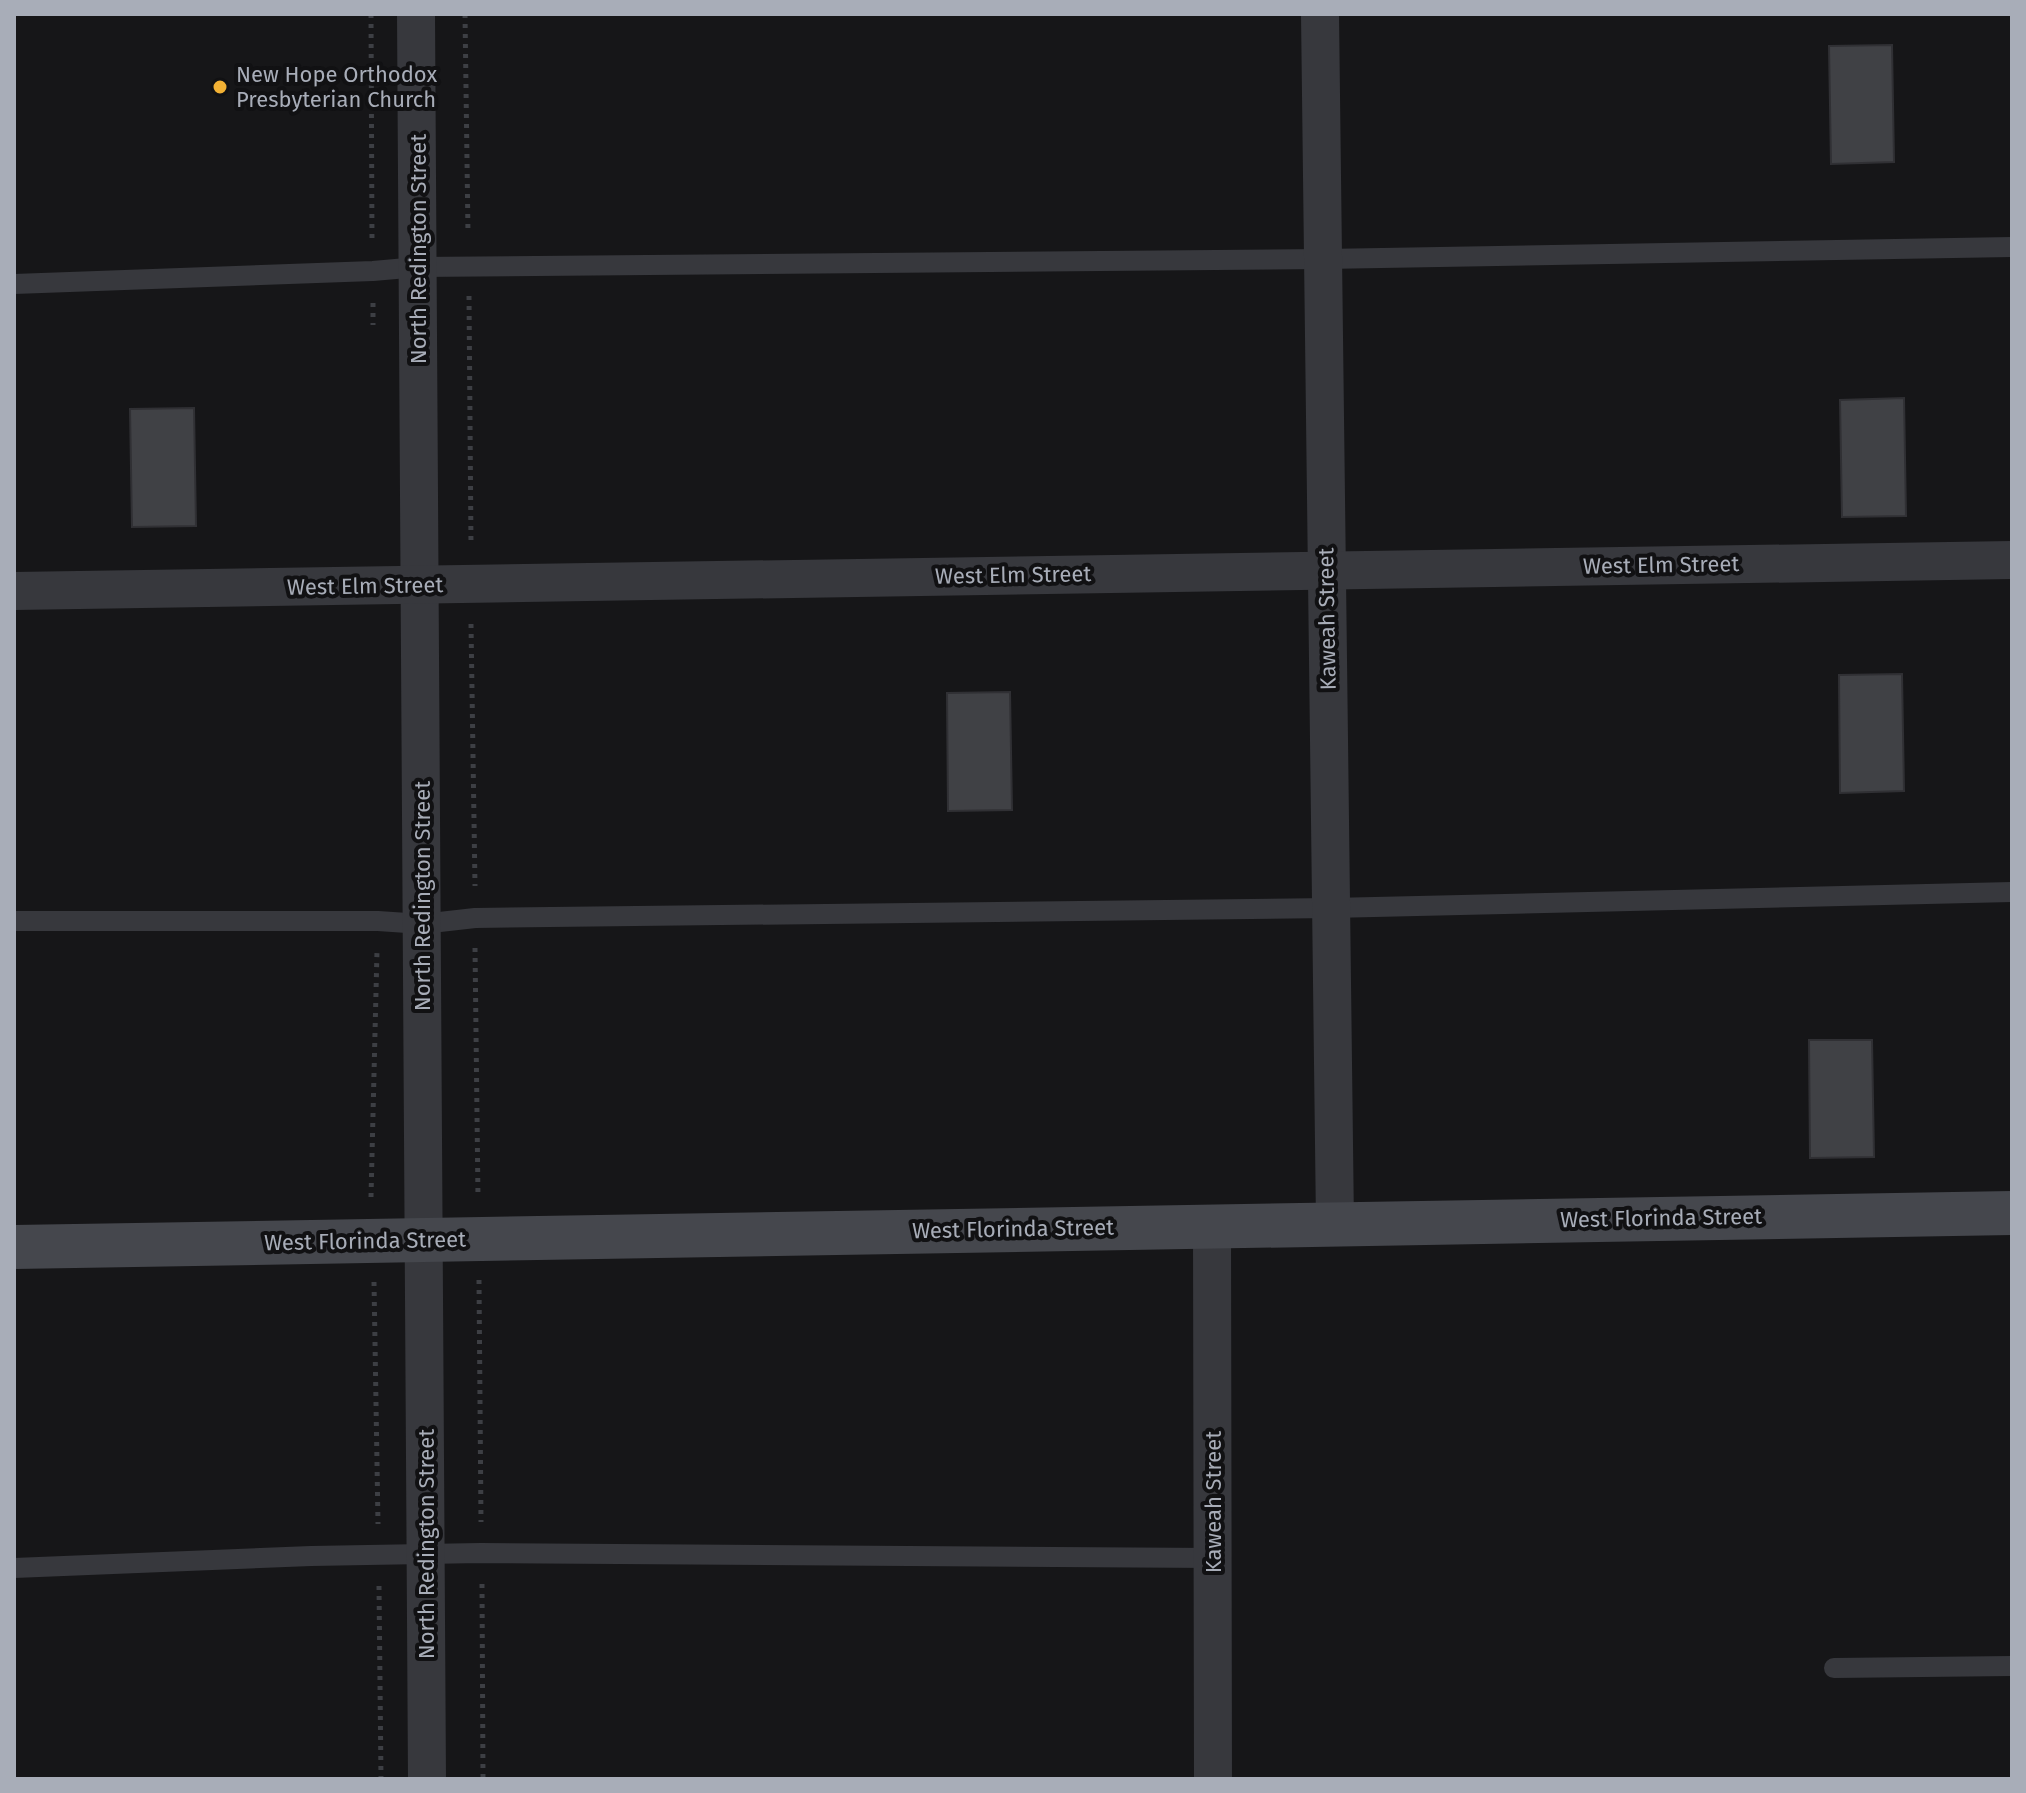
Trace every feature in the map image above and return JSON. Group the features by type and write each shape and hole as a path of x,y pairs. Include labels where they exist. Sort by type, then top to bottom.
{"street":[{"name":"North Redington Street","path":"416,14 427,1779"},
{"name":"Kaweah Street","path":"1320,14 1335,1224"},
{"name":"West Elm Street","path":"14,591 2012,560"},
{"name":"West Florinda Street","path":"14,1247 2012,1213"},
{"name":"Kaweah Street","path":"1212,1226 1213,1779"}],"lane":[{"path":"14,284 418,267 1324,259 2012,247"},
{"path":"14,921 378,921 422,924 475,918 1331,908 2012,892"},
{"path":"14,1568 311,1556 481,1553 1213,1558"},
{"path":"1834,1668 2012,1666"}],"building":[{"path":"1892,45 1894,162 1831,164 1829,46"},
{"path":"1904,398 1906,516 1842,517 1840,400"},
{"path":"194,408 196,526 132,527 130,409"},
{"path":"1902,674 1904,791 1840,793 1839,675"},
{"path":"1010,692 1012,810 948,811 947,693"},
{"path":"1809,1040 1872,1040 1874,1157 1810,1158"}],"place":[{"name":"New Hope Orthodox Presbyterian Church","path":"220,87"}]}
